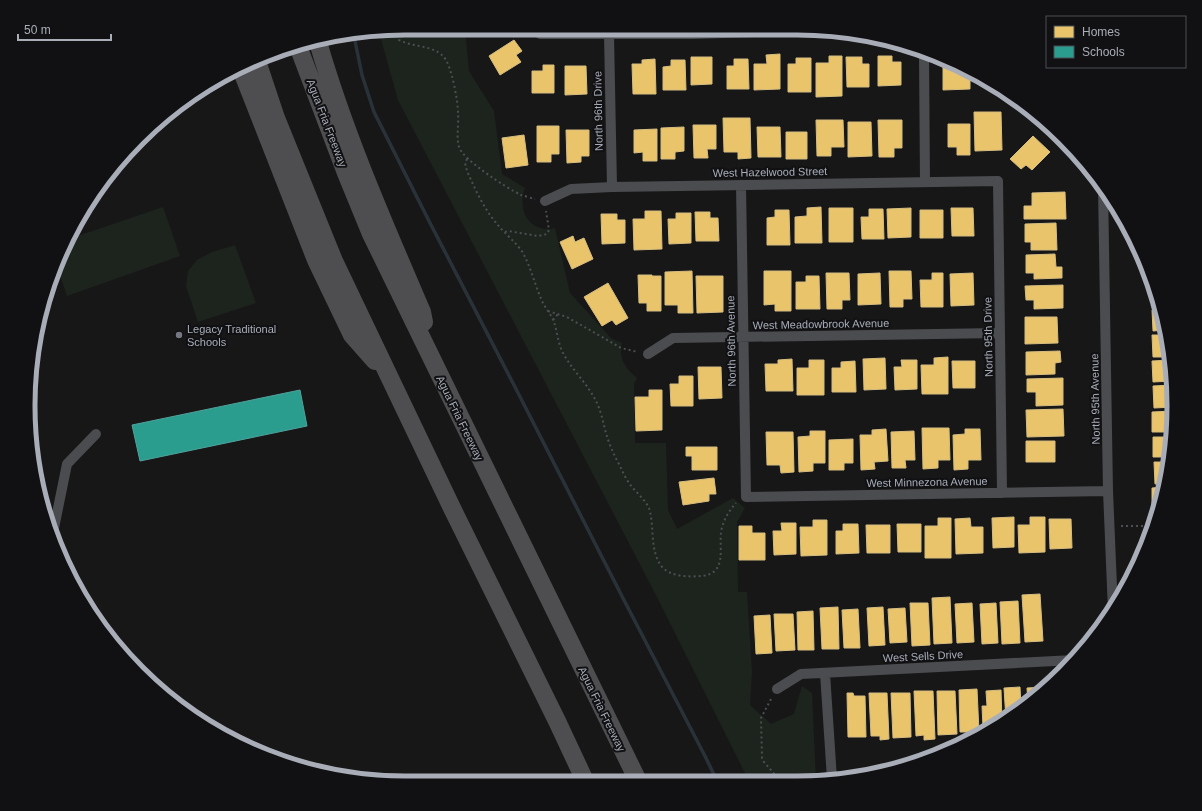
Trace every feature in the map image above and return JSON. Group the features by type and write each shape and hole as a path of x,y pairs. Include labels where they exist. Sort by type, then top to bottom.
{"highway":[{"path":"319,46 333,92 361,168 422,312 437,371"},
{"name":"Agua Fria Freeway","path":"300,51 371,234 636,776"},
{"path":"258,66 276,118 334,261 583,776"},
{"path":"242,73 316,260 352,335 391,380"}],"street":[{"name":"North 96th Drive","path":"608,35 612,187"},
{"path":"924,58 925,182"},
{"name":"West Hazelwood Street","path":"545,201 570,189 612,187 998,181"},
{"name":"North 95th Drive","path":"998,181 1002,493"},
{"name":"North 96th Avenue","path":"741,185 746,497"},
{"name":"North 95th Avenue","path":"1103,198 1108,491 1113,598"},
{"name":"West Meadowbrook Avenue","path":"648,354 673,338 999,333"},
{"path":"55,524 67,464 96,434"},
{"name":"West Minnezona Avenue","path":"746,497 1108,491"},
{"name":"West Sells Drive","path":"777,689 801,674 1065,660"},
{"path":"825,673 832,774"}],"path":[{"path":"397,35 399,40 405,43 426,47 446,59 458,102 459,147 461,152 468,160 507,187 521,194 545,201 549,230 547,234 538,236 508,231 505,232"},
{"path":"468,160 465,163 471,180 492,217 523,253 535,280 542,303 553,320 562,350 569,362 585,382 597,402 609,443 620,468 630,486 644,500 648,508 654,548 662,567 669,572 678,575 692,576 703,576 716,570 720,562 721,532 724,520 737,502 746,497"},
{"path":"547,310 567,317 621,348 648,354"},
{"path":"553,320 558,314"},
{"path":"1110,526 1147,526"},
{"path":"776,776 764,762 762,751 761,718 777,689"}],"shaded area":[{"path":"466,35 469,71 494,111 502,174 525,188 523,196 524,212 532,224 546,229 555,228 570,293 611,338 622,343 622,358 629,371 637,378 634,384 635,443 666,443 668,510 677,529 733,498 745,508 737,522 738,592 747,592 752,672 750,705 771,724 794,714 802,686 812,693 816,775 746,776 657,597 398,100 380,36"},
{"path":"163,207 180,256 67,296 59,274 76,237"},
{"path":"235,245 256,303 198,322 186,286 188,271 197,260 212,252"}],"building: Homes":[{"path":"514,40 522,51 516,55 521,62 500,75 489,56"},
{"path":"780,54 780,89 754,90 754,64 767,64 766,55"},
{"path":"829,56 842,56 842,96 816,97 816,63 829,63"},
{"path":"878,56 892,56 892,62 901,62 901,85 878,86"},
{"path":"691,57 712,57 712,84 691,85"},
{"path":"846,57 862,57 862,64 869,64 869,87 847,87"},
{"path":"796,58 811,58 811,92 788,92 788,64 796,64"},
{"path":"655,59 656,94 633,94 632,64 642,64 642,60"},
{"path":"734,59 748,59 749,89 727,89 727,66 734,66"},
{"path":"671,60 685,60 686,90 663,90 663,67 671,66"},
{"path":"543,65 554,65 554,93 532,93 532,71 543,71"},
{"path":"943,65 970,78 970,89 943,90"},
{"path":"565,66 586,66 587,94 565,95"},
{"path":"974,112 1001,112 1002,150 975,151"},
{"path":"723,118 750,118 751,158 738,159 738,152 724,152"},
{"path":"816,120 843,120 844,147 831,147 831,156 817,156"},
{"path":"878,120 902,120 902,148 894,148 894,157 879,157"},
{"path":"848,122 871,122 872,156 848,157"},
{"path":"948,124 970,124 970,155 957,155 957,147 948,147"},
{"path":"693,125 716,125 716,149 707,149 708,158 694,158"},
{"path":"537,126 559,126 559,154 551,154 551,162 537,162"},
{"path":"684,127 684,151 675,152 675,159 661,159 661,128"},
{"path":"757,127 780,127 781,157 758,157"},
{"path":"657,129 657,161 643,161 643,152 634,153 634,130"},
{"path":"566,130 589,130 589,156 581,156 581,162 567,163"},
{"path":"786,132 807,132 807,159 786,159"},
{"path":"524,135 528,165 506,168 502,138"},
{"path":"1033,136 1050,152 1032,170 1026,165 1021,169 1010,159"},
{"path":"1065,192 1066,219 1024,219 1024,206 1032,206 1032,193"},
{"path":"821,207 822,243 795,243 795,217 807,216 807,208"},
{"path":"829,208 853,208 853,242 829,242"},
{"path":"911,208 911,237 888,238 887,209"},
{"path":"951,208 973,208 974,236 952,236"},
{"path":"869,209 883,209 884,239 862,239 861,217 869,217"},
{"path":"775,210 789,210 790,245 767,245 767,218 775,217"},
{"path":"920,210 943,210 943,238 920,238"},
{"path":"645,211 661,211 662,249 634,250 633,219 645,219"},
{"path":"695,212 710,212 710,218 718,218 719,241 696,241"},
{"path":"676,213 691,213 691,243 669,244 668,219 676,219"},
{"path":"601,214 617,214 617,220 625,220 625,243 602,244"},
{"path":"1056,223 1057,250 1031,250 1031,242 1025,242 1025,224"},
{"path":"573,236 575,242 584,238 593,259 572,269 560,242"},
{"path":"1055,254 1056,267 1062,267 1062,278 1034,279 1034,273 1026,273 1026,255"},
{"path":"692,271 693,313 678,313 678,305 665,305 665,272"},
{"path":"764,271 791,271 791,311 775,311 775,304 764,305"},
{"path":"889,271 911,271 912,299 903,299 903,307 890,307"},
{"path":"826,273 849,273 850,300 842,300 842,309 827,309"},
{"path":"880,273 881,304 858,305 858,274"},
{"path":"932,273 943,273 943,307 921,307 920,280 932,280"},
{"path":"973,273 974,305 951,306 950,274"},
{"path":"638,275 661,276 661,311 647,311 647,303 639,303"},
{"path":"696,276 723,276 723,312 697,313"},
{"path":"806,276 819,276 820,309 796,309 796,282 806,282"},
{"path":"608,283 628,318 616,325 612,320 602,326 584,297"},
{"path":"1063,285 1063,308 1034,309 1034,300 1026,300 1025,286"},
{"path":"1152,310 1154,310 1159,331 1153,331"},
{"path":"1025,317 1057,317 1058,343 1025,344"},
{"path":"1152,335 1160,335 1164,357 1153,357"},
{"path":"1060,351 1061,362 1055,363 1055,374 1026,375 1026,352"},
{"path":"948,357 948,394 922,394 921,365 934,365 934,358"},
{"path":"885,358 886,389 864,390 863,359"},
{"path":"792,359 793,391 766,391 765,364 778,364 778,360"},
{"path":"809,360 824,360 824,395 797,395 797,368 809,368"},
{"path":"901,360 917,360 917,389 895,390 894,367 902,367"},
{"path":"1164,360 1166,381 1153,382 1152,361"},
{"path":"855,361 856,392 832,392 832,368 841,368 841,362"},
{"path":"952,361 975,361 975,388 953,388"},
{"path":"698,367 721,367 722,398 699,399"},
{"path":"679,376 693,376 693,406 671,406 670,384 679,384"},
{"path":"1063,378 1063,405 1036,406 1036,392 1027,392 1027,379"},
{"path":"1166,385 1167,407 1154,408 1153,386"},
{"path":"649,390 662,390 662,430 636,431 635,397 649,397"},
{"path":"1063,409 1064,436 1027,437 1026,410"},
{"path":"1167,411 1166,432 1152,432 1152,412"},
{"path":"922,428 949,428 950,460 938,460 938,468 923,469"},
{"path":"886,429 888,461 874,462 875,469 861,470 860,435 872,435 872,430"},
{"path":"965,429 980,429 981,460 968,460 968,469 954,470 953,435 965,434"},
{"path":"810,431 825,431 825,463 813,463 813,471 799,472 798,437 810,436"},
{"path":"914,431 915,460 905,460 906,468 892,468 891,432"},
{"path":"766,432 793,432 794,472 781,473 780,465 767,465"},
{"path":"1153,437 1165,437 1164,457 1153,457"},
{"path":"853,439 853,463 844,463 844,470 829,470 829,440"},
{"path":"1026,441 1055,441 1055,462 1026,462"},
{"path":"686,447 717,447 717,470 692,470 692,456 686,456"},
{"path":"1154,462 1163,462 1159,484 1155,484"},
{"path":"714,478 716,494 709,494 709,501 683,505 679,482"},
{"path":"1152,488 1158,488 1152,508"},
{"path":"1014,517 1014,547 993,548 992,518"},
{"path":"1030,517 1045,517 1045,552 1019,553 1018,525 1030,525"},
{"path":"938,518 951,518 951,558 925,558 925,526 938,526"},
{"path":"970,518 971,527 983,527 983,553 956,554 955,519"},
{"path":"1049,519 1071,519 1072,548 1050,549"},
{"path":"813,520 827,520 827,555 801,556 800,527 813,527"},
{"path":"781,523 796,523 796,554 774,555 773,531 782,531"},
{"path":"843,524 858,524 859,553 836,554 836,531 843,531"},
{"path":"897,524 921,524 921,552 898,552"},
{"path":"866,525 890,525 890,553 867,553"},
{"path":"739,526 752,526 752,533 765,533 765,560 739,560"},
{"path":"1040,594 1043,641 1025,642 1022,595"},
{"path":"950,597 952,643 934,644 932,598"},
{"path":"1018,601 1020,643 1002,644 1000,602"},
{"path":"910,603 928,603 930,645 912,646"},
{"path":"972,603 974,642 957,643 955,604"},
{"path":"996,603 998,643 982,644 980,604"},
{"path":"838,607 839,649 822,649 820,608"},
{"path":"883,607 885,645 869,646 867,608"},
{"path":"905,608 907,642 890,643 888,609"},
{"path":"858,609 860,648 844,648 842,610"},
{"path":"813,611 814,650 798,650 797,612"},
{"path":"774,614 793,614 795,650 776,651"},
{"path":"770,615 772,653 756,654 754,616"},
{"path":"1020,687 1021,700 1005,711 1004,688"},
{"path":"1037,687 1027,695 1027,688"},
{"path":"977,689 979,728 971,732 960,732 959,690"},
{"path":"1001,690 1002,714 983,725 982,706 987,706 986,691"},
{"path":"914,691 933,691 935,739 924,740 924,735 916,736"},
{"path":"937,691 955,691 957,734 938,735"},
{"path":"847,693 853,693 854,696 865,696 866,737 848,737"},
{"path":"869,693 887,693 889,739 880,740 880,736 871,736"},
{"path":"891,693 910,693 911,737 893,738"}],"building: Schools":[{"path":"300,390 307,426 140,461 132,425"}],"waterway":[{"path":"354,38 362,75 374,112 715,776"}],"place":[{"name":"Legacy Traditional Schools","path":"179,335"}]}
